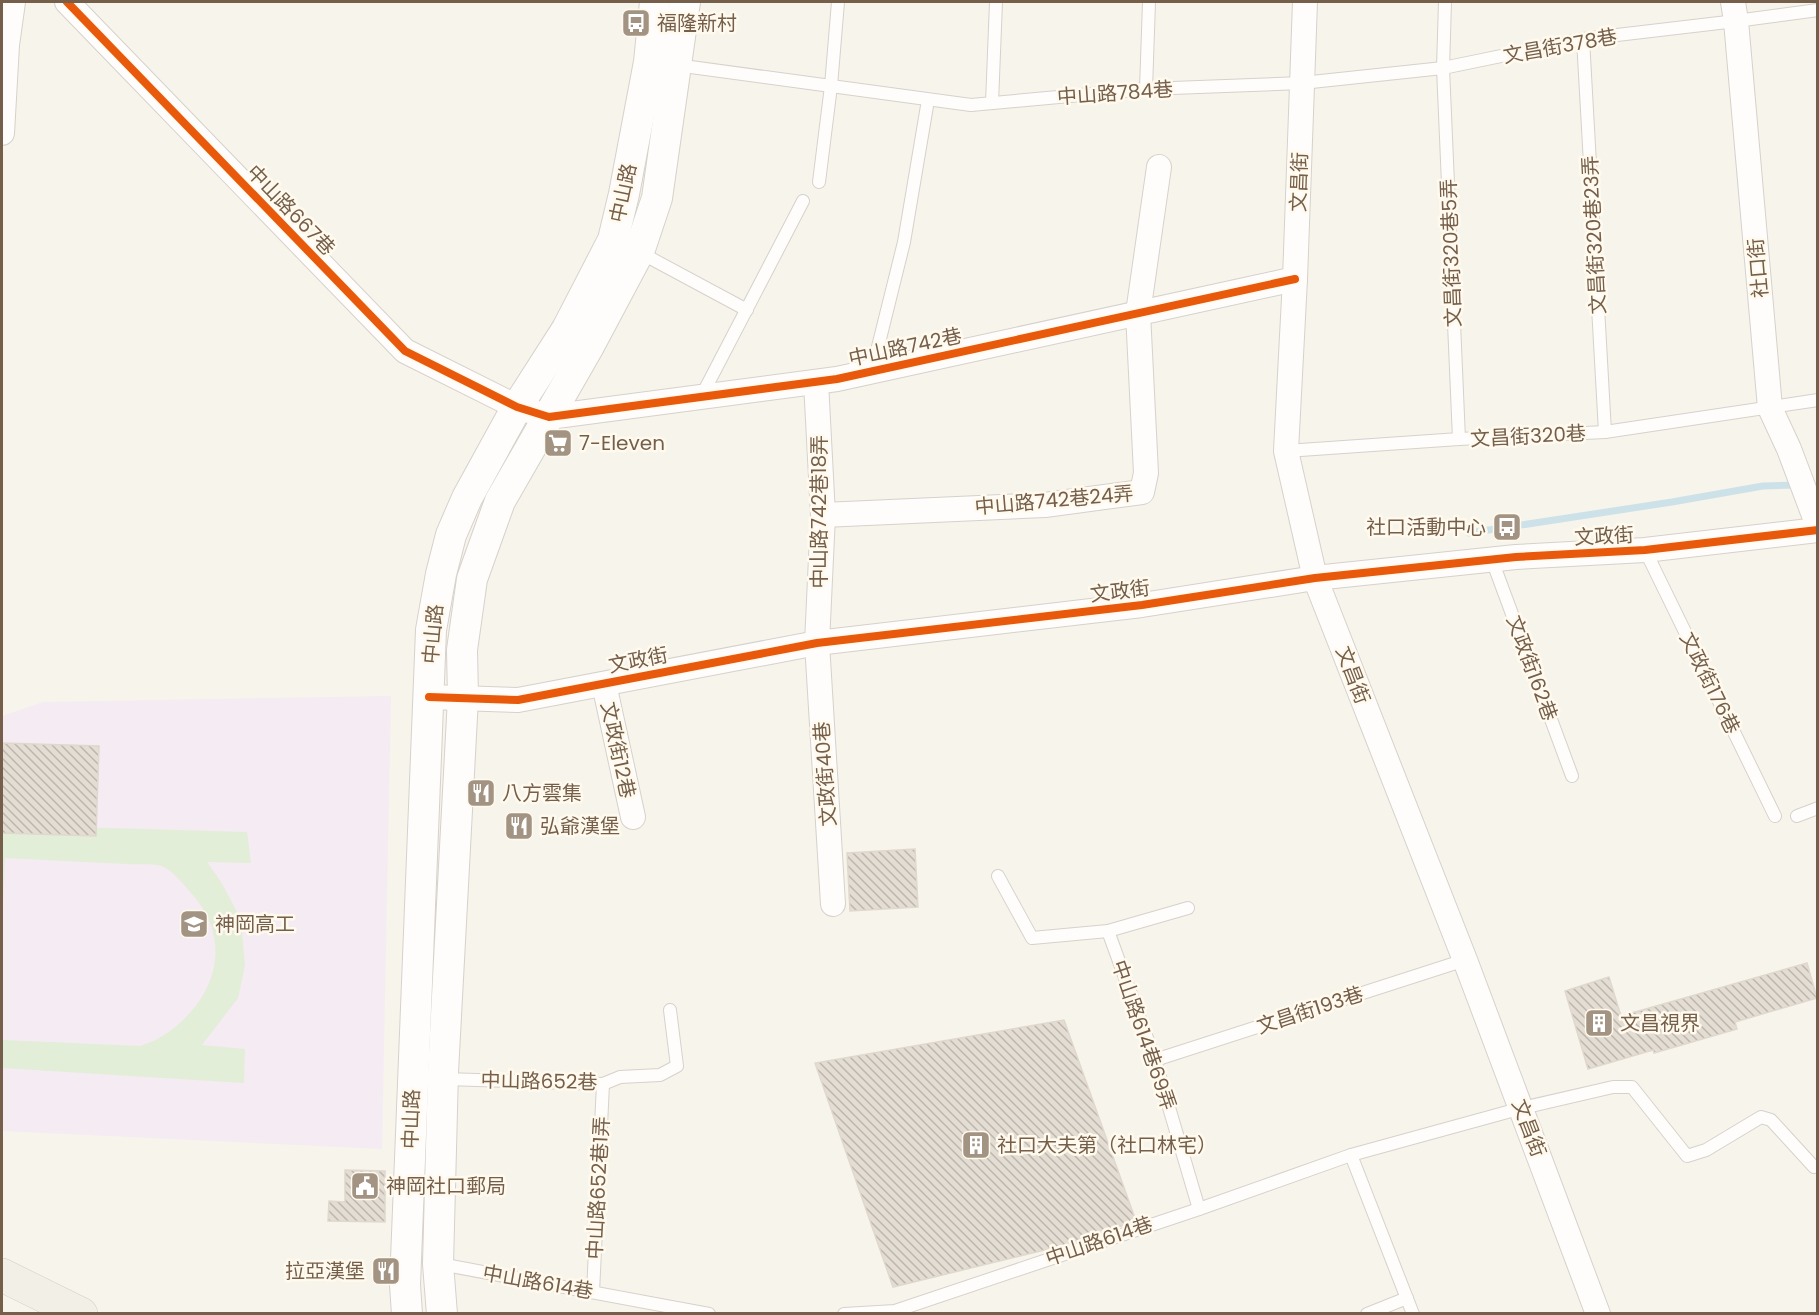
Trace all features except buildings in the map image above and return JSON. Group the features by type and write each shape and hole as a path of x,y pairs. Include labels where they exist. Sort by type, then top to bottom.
{"main road":[{"path":"2,1275 81,1314"}],"street":[{"path":"2,133 7,45 14,2"},
{"name":"中山路667巷","path":"67,2 405,351 518,407"},
{"name":"中山路","path":"442,1314 428,1079 431,630 451,535 467,498 518,407 567,329 613,240 649,62 655,2"},
{"name":"中山路","path":"407,1314 405,1285 428,1079 463,698 462,650 471,579 500,501 549,417 639,252 657,198 685,2"},
{"name":"文昌街","path":"1305,2 1286,451 1315,578 1465,960 1599,1314"},
{"name":"社口街","path":"1735,11 1770,408 1789,449 1818,528"},
{"path":"1138,314 1159,167"},
{"name":"中山路742巷","path":"518,407 549,417 816,382 1295,279"},
{"name":"中山路742巷24弄","path":"823,514 1044,505 1142,492 1146,473 1138,314"},
{"name":"中山路742巷18弄","path":"816,382 823,514 817,643"},
{"name":"文政街","path":"429,698 518,700 817,643 1142,605 1315,578 1492,560 1645,550 1818,528"},
{"name":"文政街40巷","path":"817,643 833,904"},
{"name":"文政街12巷","path":"604,684 633,817"}],"lane":[{"path":"819,182 831,86 838,2"},
{"path":"992,103 996,2"},
{"path":"1146,89 1149,2"},
{"name":"文昌街320巷5弄","path":"1445,2 1443,68 1459,439"},
{"name":"文昌街378巷","path":"1302,83 1443,68 1735,11 1818,10"},
{"name":"文昌街320巷23弄","path":"1583,39 1605,432"},
{"name":"中山路784巷","path":"676,65 971,105 1146,89 1302,83"},
{"path":"872,371 904,242 928,100"},
{"path":"701,397 803,201"},
{"path":"639,252 747,310"},
{"name":"文昌街320巷","path":"1286,451 1605,432 1818,400"},
{"name":"文政街176巷","path":"1645,550 1775,816"},
{"name":"文政街162巷","path":"1492,560 1572,776"},
{"path":"1797,816 1818,808"},
{"path":"998,876 1032,938 1108,931 1188,908"},
{"name":"中山路614巷69弄","path":"1108,931 1155,1060 1199,1209"},
{"name":"文昌街193巷","path":"1155,1060 1465,960"},
{"name":"中山路652巷","path":"428,1079 603,1084 620,1077 660,1075 677,1066 670,1010"},
{"name":"中山路652巷1弄","path":"593,1292 603,1084"},
{"name":"中山路614巷","path":"844,1314 896,1312 1351,1155 1522,1108 1613,1087 1632,1087 1687,1156 1706,1150 1761,1117 1772,1120 1814,1167"},
{"path":"1351,1155 1413,1314"},
{"name":"中山路614巷","path":"438,1264 709,1314"},
{"path":"1367,1314 1407,1298"}],"shaded area":[{"name":"神岡高工","path":"391,696 382,1149 2,1131 2,716 43,702"}],"green space":[{"path":"2,825 247,832 251,863 207,862 237,912 242,932 245,965 238,998 202,1045 245,1049 244,1083 2,1068 2,1040 140,1046 159,1038 179,1024 194,1008 213,973 215,953 213,934 206,914 176,876 157,865 5,858 2,925"}],"waterway":[{"path":"1469,533 1763,486 1797,485"}],"cycle path":[{"path":"67,2 405,351 517,407 549,417 837,379 1295,279"},
{"path":"429,697 518,700 817,643 1142,605 1315,578 1516,557 1645,550 1818,530"}],"place":[{"name":"福隆新村","path":"636,23"},
{"name":"7-Eleven","path":"558,443"},
{"name":"社口活動中心","path":"1507,527"},
{"name":"八方雲集","path":"481,793"},
{"name":"弘爺漢堡","path":"519,826"},
{"name":"神岡高工","path":"194,924"},
{"name":"文昌視界","path":"1599,1023"},
{"name":"社口大夫第（社口林宅）","path":"976,1145"},
{"name":"神岡社口郵局","path":"365,1186"},
{"name":"拉亞漢堡","path":"386,1271"}]}
